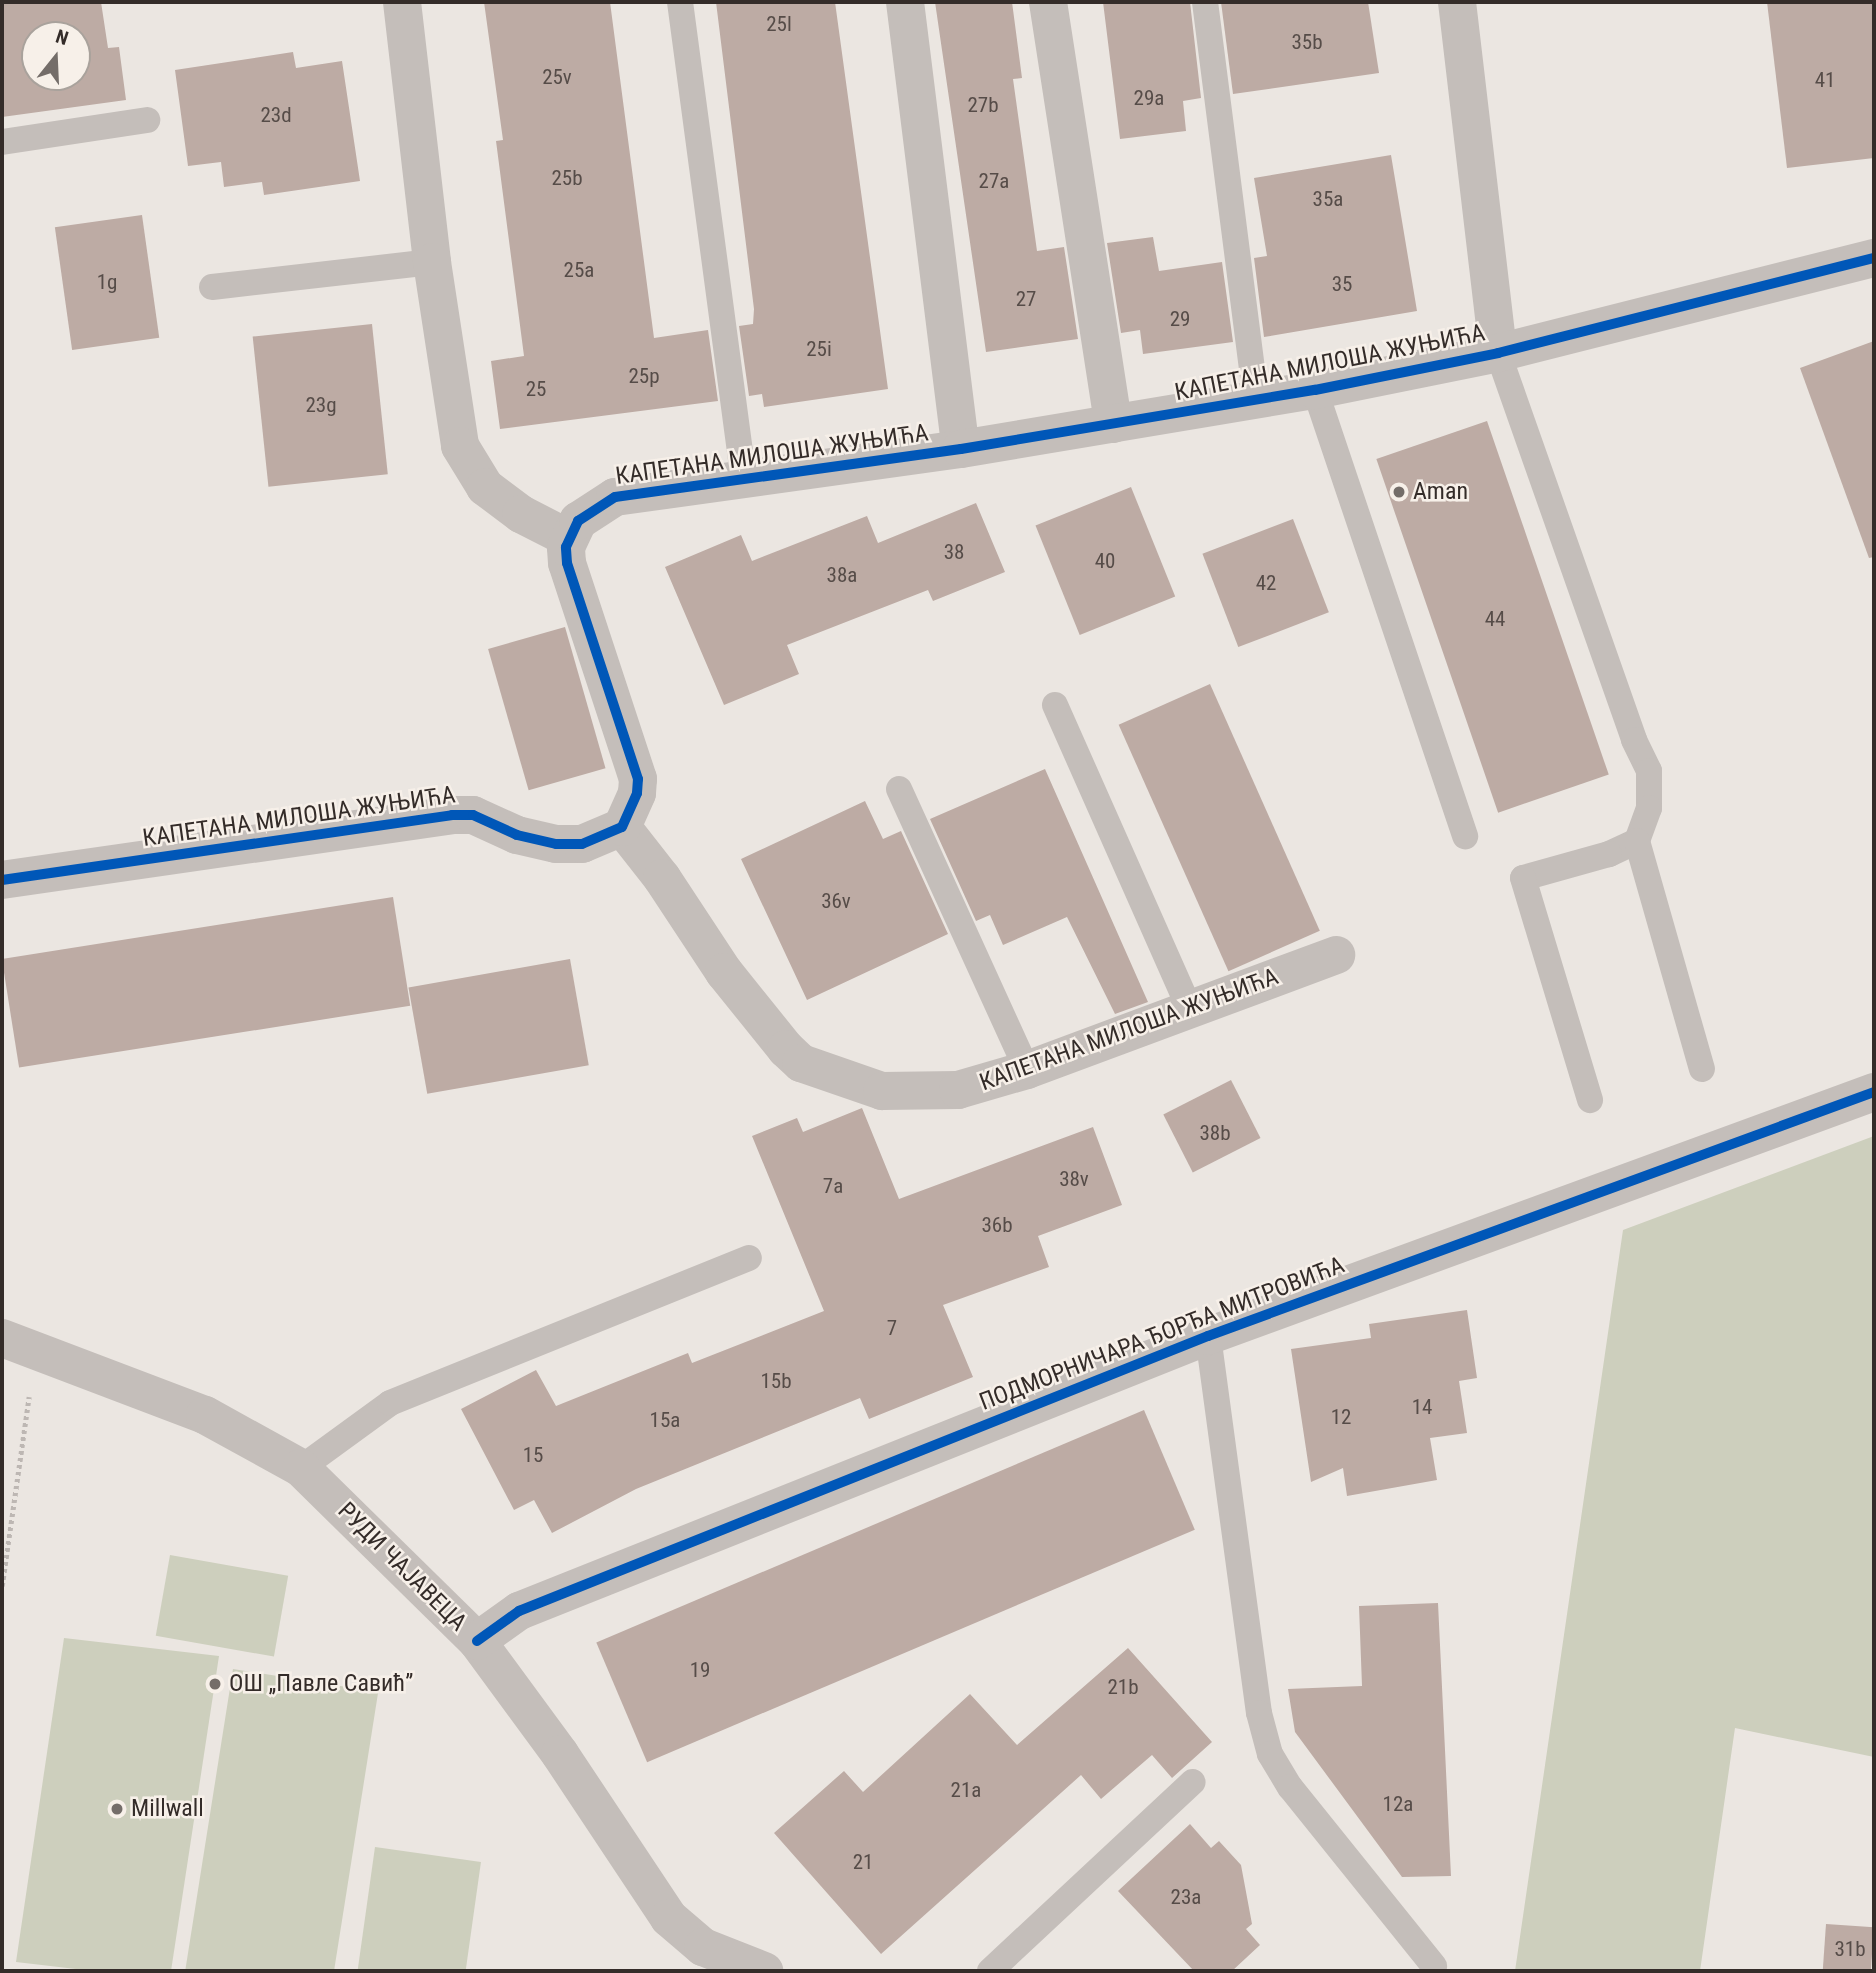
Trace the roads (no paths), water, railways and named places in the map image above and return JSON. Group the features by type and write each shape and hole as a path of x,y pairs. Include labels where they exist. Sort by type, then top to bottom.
{"street":[{"path":"402,2 432,262 460,446 470,466 507,505 568,538 567,563 638,779 638,793 622,827"},
{"name":"КАПЕТАНА МИЛОША ЖУЊИЋА","path":"905,2 961,449"},
{"path":"1048,2 1113,424"},
{"name":"КАПЕТАНА МИЛОША ЖУЊИЋА","path":"1457,2 1498,353"},
{"name":"КАПЕТАНА МИЛОША ЖУЊИЋА","path":"568,538 591,510 615,497 961,449 1315,390 1498,353 1874,257"},
{"name":"КАПЕТАНА МИЛОША ЖУЊИЋА","path":"2,880 452,815 473,815 517,835 555,844 582,844 622,827 662,878 724,972 801,1063 849,1082 910,1092 958,1090 1027,1070 1336,955"},
{"name":"ПОДМОРНИЧАРА ЂОРЂА МИТРОВИЋА","path":"477,1641 519,1611 1208,1336 1874,1092"},
{"name":"РУДИ ЧАЈАВЕЦА","path":"18,1344 205,1415 300,1468 477,1641 560,1754 668,1919 703,1947 764,1971"}],"lane":[{"name":"КАПЕТАНА МИЛОША ЖУЊИЋА","path":"680,2 744,480"},
{"path":"1205,2 1256,400"},
{"path":"2,142 148,120"},
{"path":"212,287 432,262"},
{"path":"1498,353 1634,740 1649,771 1648,807 1637,841 1702,1069"},
{"name":"КАПЕТАНА МИЛОША ЖУЊИЋА","path":"1315,390 1465,837"},
{"path":"1055,705 1190,1010"},
{"path":"900,789 1027,1070"},
{"path":"1590,1100 1523,878 1609,854 1637,841"},
{"path":"300,1468 390,1403 749,1258"},
{"path":"1208,1336 1259,1713 1270,1754 1290,1787 1434,1966"},
{"path":"990,1971 1193,1782"}],"place":[{"name":"Aman","path":"1399,492"},
{"name":"ОШ „Павле Савић”","path":"215,1684"},
{"name":"Millwall","path":"117,1809"}]}
